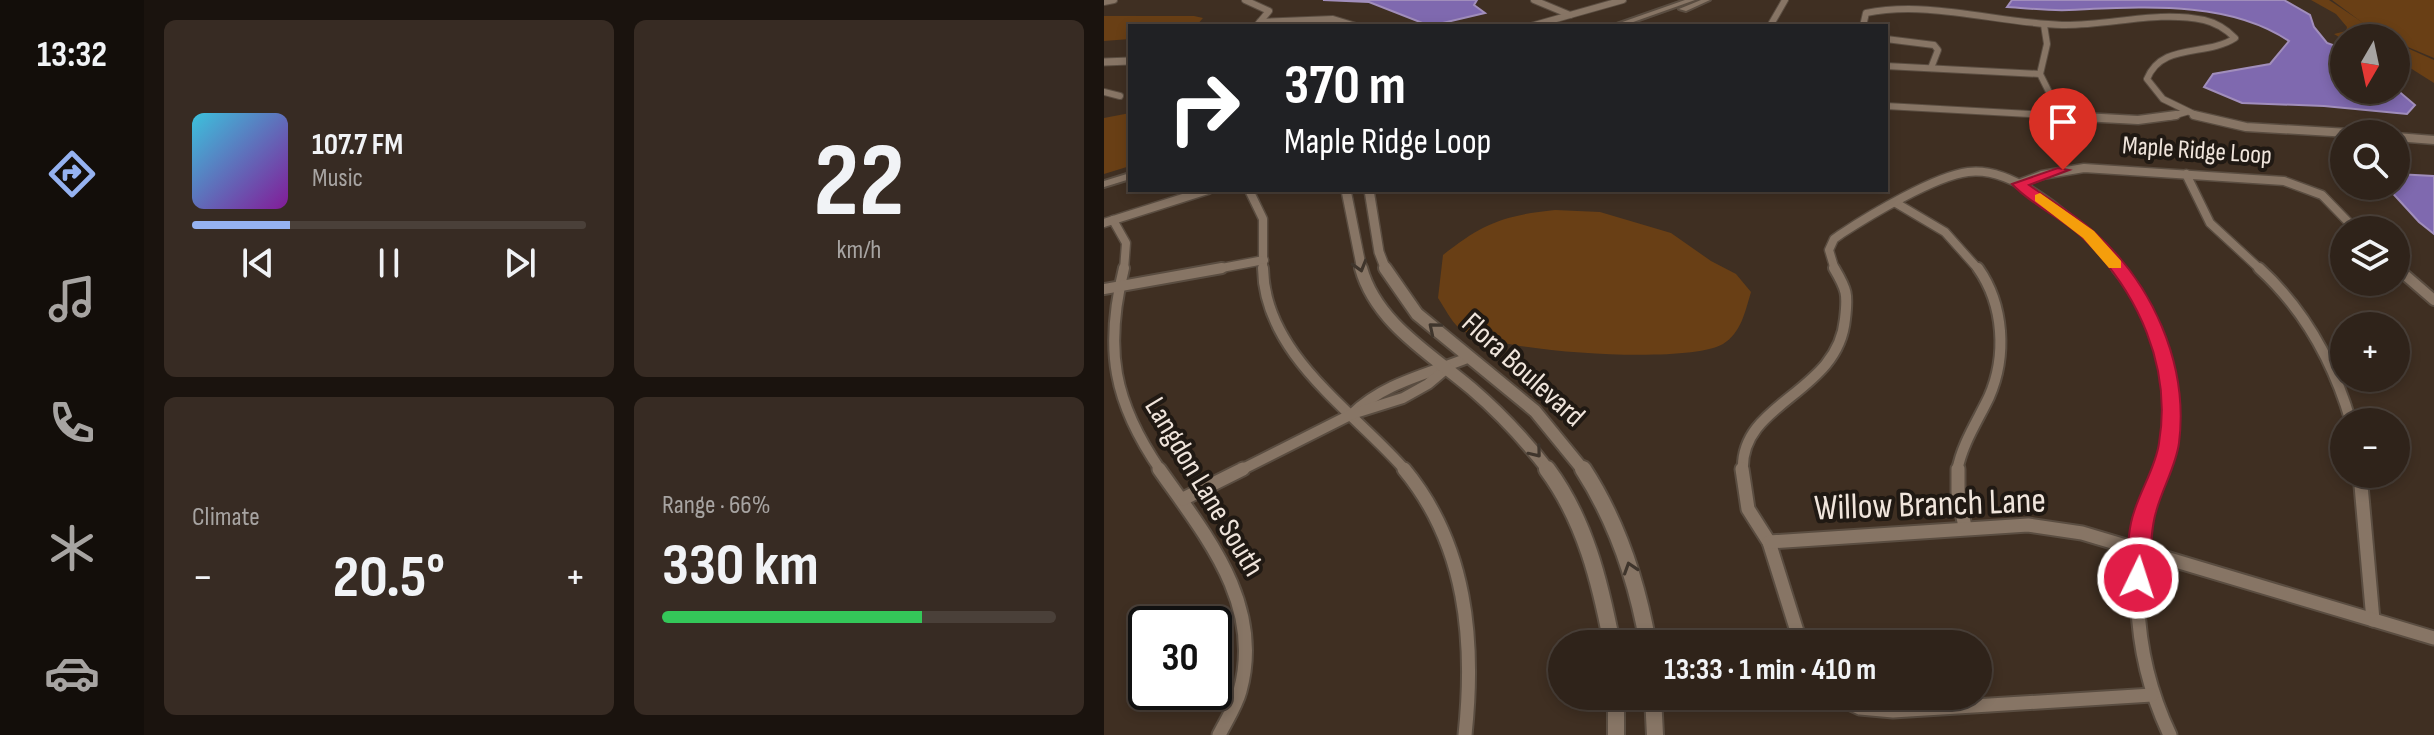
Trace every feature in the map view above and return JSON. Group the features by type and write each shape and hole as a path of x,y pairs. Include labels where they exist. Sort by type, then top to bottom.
{"main road":[{"path":"1621,24 1692,0"},
{"path":"1640,24 1707,0"},
{"path":"1104,176 1128,169"},
{"path":"1104,184 1128,177"}],"street":[{"path":"1104,2 1114,0"},
{"path":"1245,0 1269,11 1258,24"},
{"path":"1534,0 1570,15"},
{"path":"1538,24 1623,0"},
{"path":"1771,24 1785,0"},
{"path":"1939,0 1939,11"},
{"path":"1863,24 1866,13 1873,9 1939,11 2044,25 2099,25 2172,17 2207,21 2228,29 2235,38 2233,42 2175,54 2150,67 2147,79 2164,98 2186,112 2241,126 2330,132"},
{"path":"1258,24 1333,19 1349,24"},
{"path":"2044,25 2046,52 2040,74 2061,116"},
{"path":"1888,39 1934,45 1938,50 1931,68"},
{"path":"1104,64 1128,64"},
{"path":"1888,66 2040,74"},
{"path":"1104,92 1120,96"},
{"path":"1888,106 2149,121 2186,112"},
{"path":"2410,138 2434,140"},
{"name":"Maple Ridge Loop","path":"2018,184 2042,175 2084,168 2271,179 2303,186 2322,195 2342,216"},
{"path":"1797,630 1769,542 1748,509 1742,485 1742,466 1750,435 1778,406 1821,373 1843,341 1848,291 1832,264 1829,250 1834,239 1950,173 1985,172 2018,184 2088,235 2119,269 2145,306 2165,358 2169,444 2144,515 2137,607 2152,695 2170,735"},
{"path":"2186,174 2205,216 2271,279 2291,304 2329,366 2346,408"},
{"path":"1109,222 1202,192"},
{"path":"1250,192 1265,218 1264,260 1268,300 1290,349 1319,384 1352,414 1420,488 1447,539 1460,575 1469,642 1465,735"},
{"name":"Flora Boulevard","path":"1347,192 1354,213 1356,256 1370,291 1393,322 1516,428 1563,491 1587,541 1598,574 1609,630"},
{"name":"Flora Boulevard","path":"1370,192 1376,212 1379,252 1391,280 1417,314 1533,409 1572,451 1587,474 1618,533 1630,565 1645,630"},
{"path":"1896,203 1926,216 1957,240 1980,269 1995,301 2002,333 1996,377 1981,416 1962,449 1956,474 1965,527"},
{"name":"Langdon Lane South","path":"1109,222 1124,235 1128,251 1118,286 1110,336 1115,383 1146,450 1183,499 1229,571 1244,615 1246,648 1241,688 1219,735"},
{"path":"1104,289 1264,260"},
{"path":"2410,279 2434,300"},
{"path":"1183,499 1352,414 1370,412 1406,388 1438,378 1447,368 1470,357"},
{"path":"2361,488 2373,620"},
{"name":"Willow Branch Lane","path":"1769,542 2028,525 2082,533 2139,550"},
{"path":"2139,550 2434,638"},
{"path":"1992,705 2152,695"},
{"path":"1616,710 1616,735"},
{"path":"1654,710 1655,735"},
{"path":"1882,710 1909,710"}],"shaded area":[{"path":"1323,0 1477,0 1474,5 1485,13 1438,24 1425,24 1369,2"},
{"path":"2012,0 2284,0 2310,15 2314,27 2330,44 2330,104 2410,104 2410,101 2415,105 2407,114 2324,106 2242,103 2204,87 2213,74 2270,64 2289,41 2239,18 2184,9 2007,7"},
{"path":"2311,0 2329,0 2365,24 2344,24 2336,14"},
{"path":"2332,0 2434,0 2434,58 2410,48 2410,24 2364,24"},
{"path":"1104,16 1203,18 1198,24 1128,24 1128,39 1104,41"},
{"path":"2410,49 2434,60 2434,83 2410,68"},
{"path":"1128,113 1128,167 1104,174 1104,118"},
{"path":"2410,175 2434,176 2434,234 2399,200 2410,200"},
{"path":"1555,210 1600,212 1671,233 1736,274 1751,292 1738,328 1723,344 1703,350 1633,355 1548,350 1509,344 1478,337 1459,328 1438,298 1443,255 1470,235 1495,222"}],"slow traffic":[{"path":"2040,198 2088,235 2115,264"}],"route":[{"path":"2063,170 2018,184 2057,209 2088,235 2119,269 2145,306 2165,358 2169,444 2144,515 2138,578"}]}
